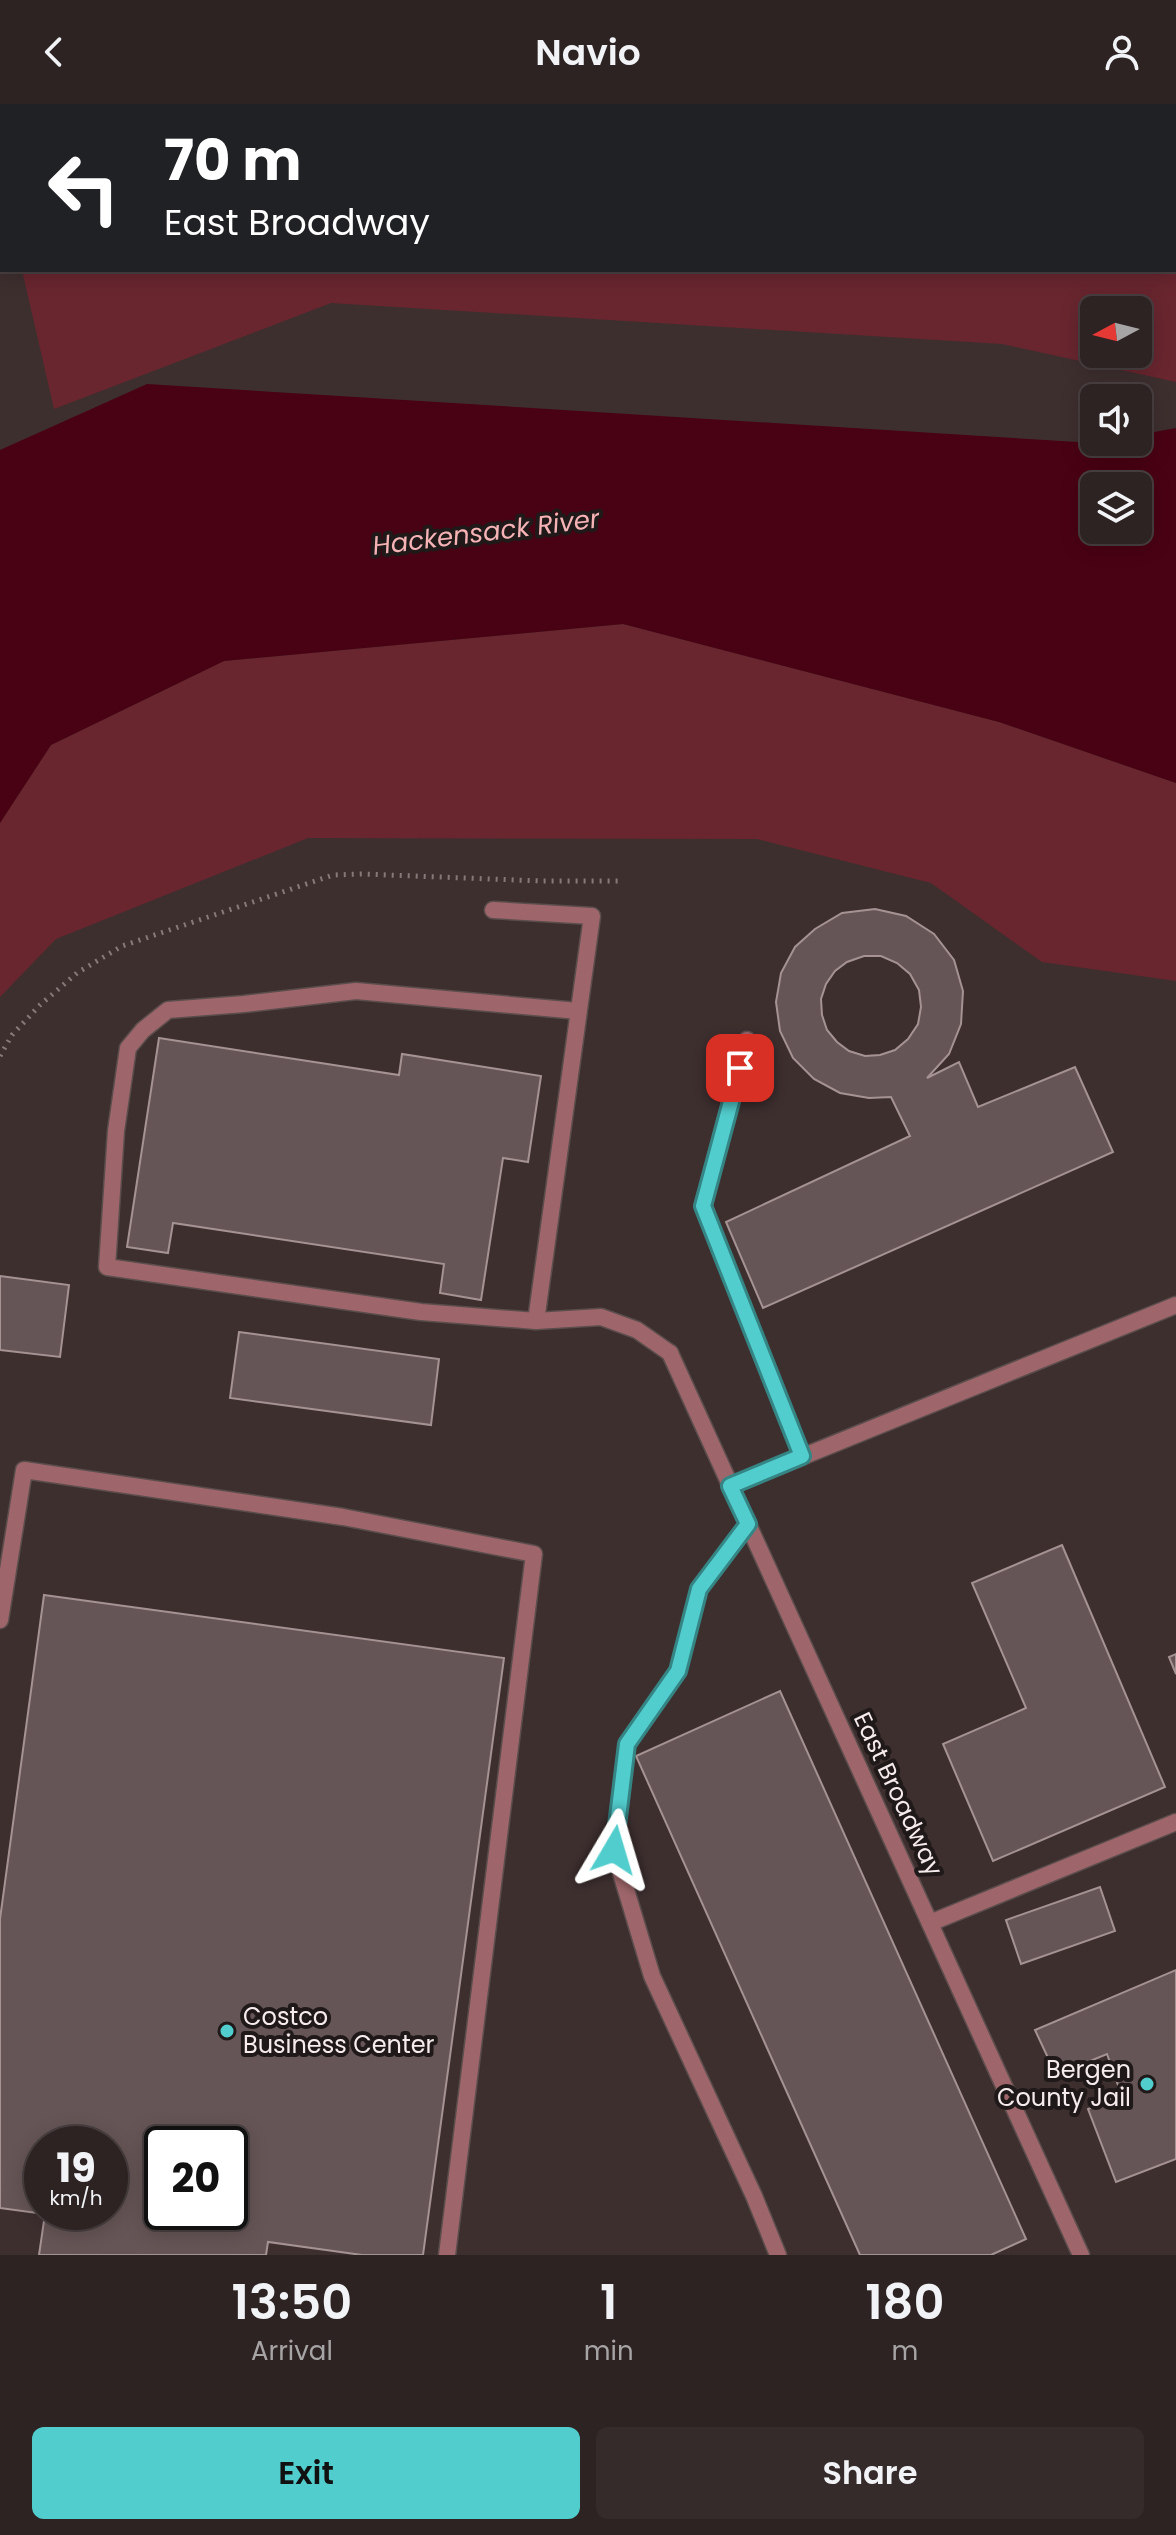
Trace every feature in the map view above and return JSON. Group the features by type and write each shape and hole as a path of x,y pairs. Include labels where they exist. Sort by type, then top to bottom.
{"street":[{"path":"493,910 592,916 536,1321 421,1312 107,1267 116,1131 128,1048 143,1030 168,1010 356,991 578,1011"},
{"path":"747,1040 703,1206 802,1456"},
{"path":"730,1486 1176,1305"},
{"name":"East Broadway","path":"536,1321 601,1317 637,1330 670,1353 1081,2255"},
{"path":"0,1620 24,1470 343,1517 534,1554 447,2255"},
{"path":"748,1524 699,1589 678,1671 627,1744 614,1850 652,1976 778,2255"},
{"path":"930,1923 1176,1822"}],"path":[{"path":"0,1056 12,1035 40,1005 77,973 122,946 333,875 623,881"}],"shaded area":[{"path":"22,272 1176,272 1176,382 1112,368 1152,368 1152,296 1080,296 1080,361 1002,344 331,303 54,409"},
{"path":"623,624 999,722 1176,783 1176,981 1042,962 931,883 757,839 308,838 56,939 0,997 0,823 51,745 224,661"}],"water":[{"name":"Hackensack River","path":"147,384 1080,442 1080,456 1152,456 1152,432 1176,428 1176,783 999,722 623,624 224,661 51,745 0,823 0,450"}],"building":[{"path":"875,909 906,916 934,934 954,960 963,991 961,1024 949,1054 927,1078 959,1062 978,1107 1075,1067 1113,1152 763,1308 726,1222 910,1136 891,1097 869,1098 840,1093 814,1079 793,1058 780,1031 776,1002 781,973 795,947 815,929 842,913","holes":["864,956 881,956 897,963 910,974 919,990 921,1007 918,1024 908,1039 895,1050 865,1056 849,1051 827,1030 821,999 835,971 847,962"]},
{"path":"159,1038 399,1075 402,1054 541,1076 528,1162 503,1158 481,1300 440,1293 444,1264 173,1223 168,1253 127,1247"},
{"path":"0,1276 69,1285 60,1357 0,1350"},
{"path":"239,1332 439,1359 431,1425 230,1398"},
{"path":"1062,1545 1165,1787 993,1861 943,1744 1026,1708 972,1583"},
{"name":"Costco Business Center","path":"44,1595 504,1658 423,2255 362,2255 268,2242 266,2255 39,2255 43,2230 128,2230 128,2126 24,2126 24,2211 0,2208 0,1919"},
{"path":"1176,1654 1176,1674 1169,1657"},
{"path":"780,1691 1026,2239 991,2255 860,2255 636,1756"},
{"path":"1100,1887 1115,1931 1021,1964 1006,1920"},
{"name":"Bergen County Jail","path":"1176,1970 1176,2159 1116,2182 1088,2109 1121,2094 1107,2054 1056,2075 1035,2030"}],"place":[{"name":"Costco Business Center","path":"227,2031"},
{"name":"Bergen County Jail","path":"1147,2084"}],"route":[{"path":"614,1850 627,1744 678,1671 699,1589 748,1524 730,1486 802,1456 703,1206 740,1068"}]}
